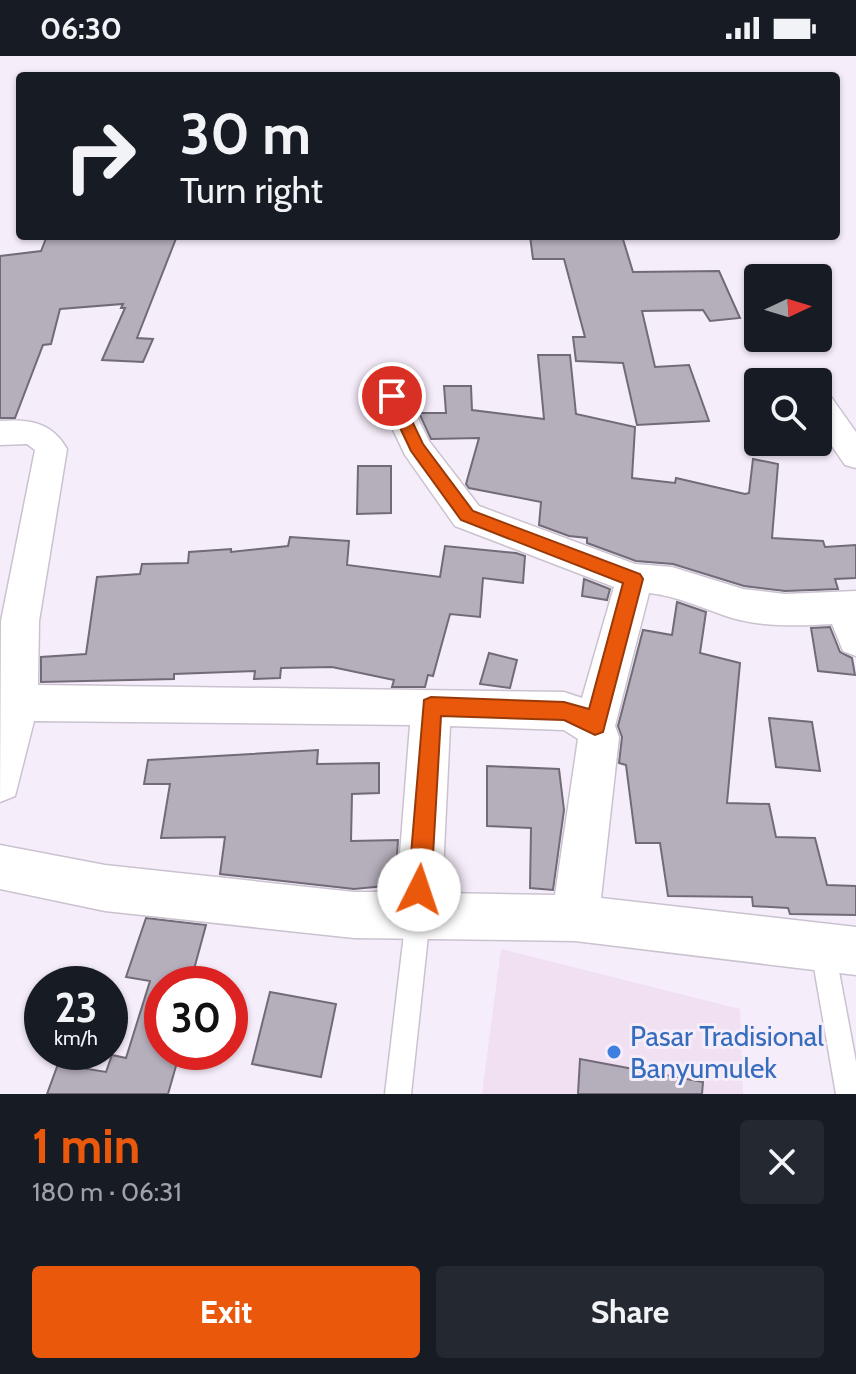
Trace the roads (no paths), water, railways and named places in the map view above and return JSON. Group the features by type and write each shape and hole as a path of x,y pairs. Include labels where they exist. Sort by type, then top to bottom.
{"street":[{"path":"392,396 416,447 467,516 634,579 659,580 741,604 852,618"},
{"path":"832,422 856,456"},
{"path":"0,433 36,433 46,439 51,449 10,624 18,703 0,781"},
{"path":"575,918 599,737 595,725 634,579"},
{"path":"18,703 564,711 583,716 595,725"},
{"path":"418,917 431,707"},
{"path":"0,867 105,888 354,915 575,918 839,949"}],"lane":[{"path":"398,1094 418,917"},
{"path":"839,949 849,1094"}],"place":[{"name":"Pasar Tradisional Banyumulek","path":"614,1052"}]}
